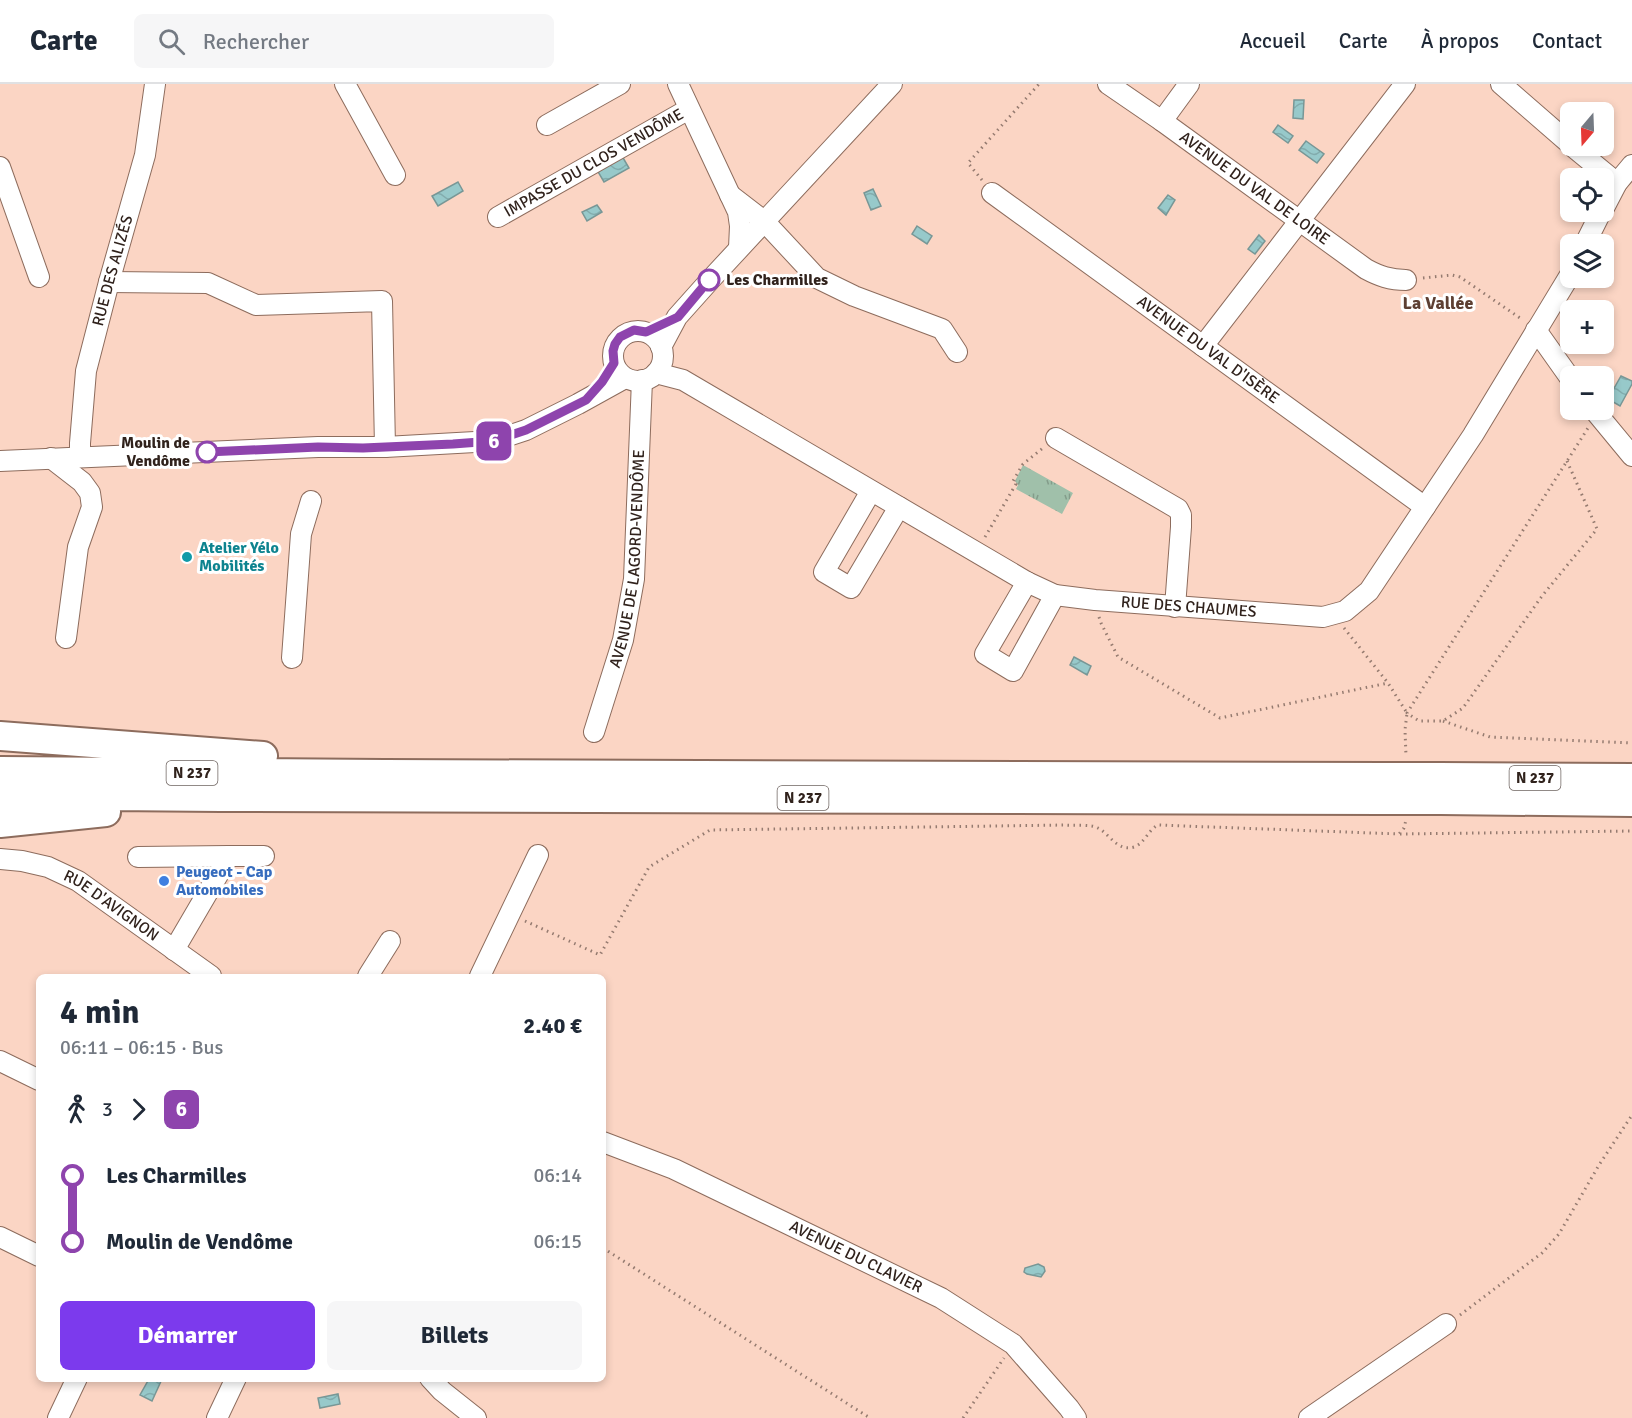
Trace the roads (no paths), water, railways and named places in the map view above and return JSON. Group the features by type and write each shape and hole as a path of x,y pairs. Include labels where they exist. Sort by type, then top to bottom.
{"highway":[{"path":"0,736 291,758 384,774"},
{"name":"N 237","path":"0,771 384,774 1392,796"},
{"name":"N 237","path":"0,795 221,797 1392,796 1440,789 1632,778"},
{"name":"N 237","path":"1440,789 1632,802"},
{"path":"0,824 121,810 174,809 221,797"}],"street":[{"name":"RUE DES ALIZÉS","path":"80,457 86,371 145,155 155,84"},
{"path":"345,84 395,175"},
{"path":"547,125 620,84"},
{"path":"678,84 738,213 739,248"},
{"name":"AVENUE DU VAL DE LOIRE","path":"1108,84 1365,269 1380,277 1406,280"},
{"path":"1162,121 1189,84"},
{"path":"1203,345 1405,84"},
{"path":"1501,84 1560,135"},
{"name":"AVENUE DE LAGORD-VENDÔME","path":"594,732 623,640 634,579 643,366 678,317 891,85"},
{"name":"IMPASSE DU CLOS VENDÔME","path":"498,217 690,109"},
{"path":"1584,156 1617,183"},
{"path":"1614,189 1632,165"},
{"path":"0,167 39,277"},
{"name":"AVENUE DU VAL D'ISÈRE","path":"992,193 1425,507"},
{"path":"730,195 764,221 817,278 854,296 942,329 957,352"},
{"path":"109,282 208,283 256,305 382,301 385,447"},
{"name":"RUE DES CHAUMES","path":"643,366 683,380 1027,582 1055,594 1174,607 1323,617 1345,611 1369,591 1473,435 1562,288"},
{"name":"AVENUE DE LAGORD-VENDÔME","path":"643,366 613,351 620,337 634,330 646,332 678,317"},
{"path":"1536,330 1562,366"},
{"path":"0,460 318,447 385,447 493,441 526,430 586,400 643,366 660,343 646,332"},
{"path":"1603,420 1632,456"},
{"path":"1056,438 1178,509 1181,515 1181,526 1174,607"},
{"path":"51,458 82,482 90,493 93,507 78,547 66,638"},
{"path":"871,491 824,572 851,588 899,507"},
{"path":"292,658 301,534 311,501"},
{"path":"1027,582 985,654 1013,671 1055,594"},
{"path":"481,974 538,855"},
{"path":"174,950 229,856"},
{"path":"138,857 264,856"},
{"name":"RUE D'AVIGNON","path":"0,859 48,867 78,881 208,974"},
{"path":"369,974 390,941"},
{"path":"0,1061 36,1079"},
{"name":"AVENUE DU CLAVIER","path":"606,1143 674,1169 941,1298 1013,1344 1076,1418"},
{"path":"0,1237 36,1255"},
{"path":"1312,1417 1446,1324"},
{"path":"58,1418 75,1382"},
{"path":"225,1415 235,1382"},
{"path":"433,1382 442,1392 476,1418"}],"water":[{"path":"1294,100 1304,100 1303,119 1293,118"},
{"path":"1278,125 1293,136 1288,143 1273,132"},
{"path":"1306,141 1324,154 1317,163 1299,150"},
{"path":"622,156 629,168 604,182 597,170"},
{"path":"458,182 463,191 438,206 432,196"},
{"path":"873,189 881,206 871,210 864,193"},
{"path":"1168,195 1175,200 1166,215 1158,208"},
{"path":"597,205 602,212 587,221 582,212"},
{"path":"917,226 932,236 927,244 912,234"},
{"path":"1259,235 1265,241 1255,254 1248,249"},
{"path":"1621,376 1632,381 1620,406 1614,402 1614,388"},
{"path":"1074,657 1091,666 1087,675 1070,665"},
{"path":"1038,1264 1044,1267 1045,1271 1041,1277 1024,1272 1025,1268"},
{"path":"147,1382 161,1382 152,1401 140,1395"},
{"path":"338,1394 340,1404 320,1408 318,1398"}],"place":[{"name":"Les Charmilles","path":"709,280"},
{"name":"Moulin de Vendôme","path":"207,452"},
{"name":"Atelier Yélo Mobilités","path":"187,557"},
{"name":"Peugeot - Cap Automobiles","path":"164,881"}],"district":[{"name":"La Vallée","path":"1438,303"}]}
